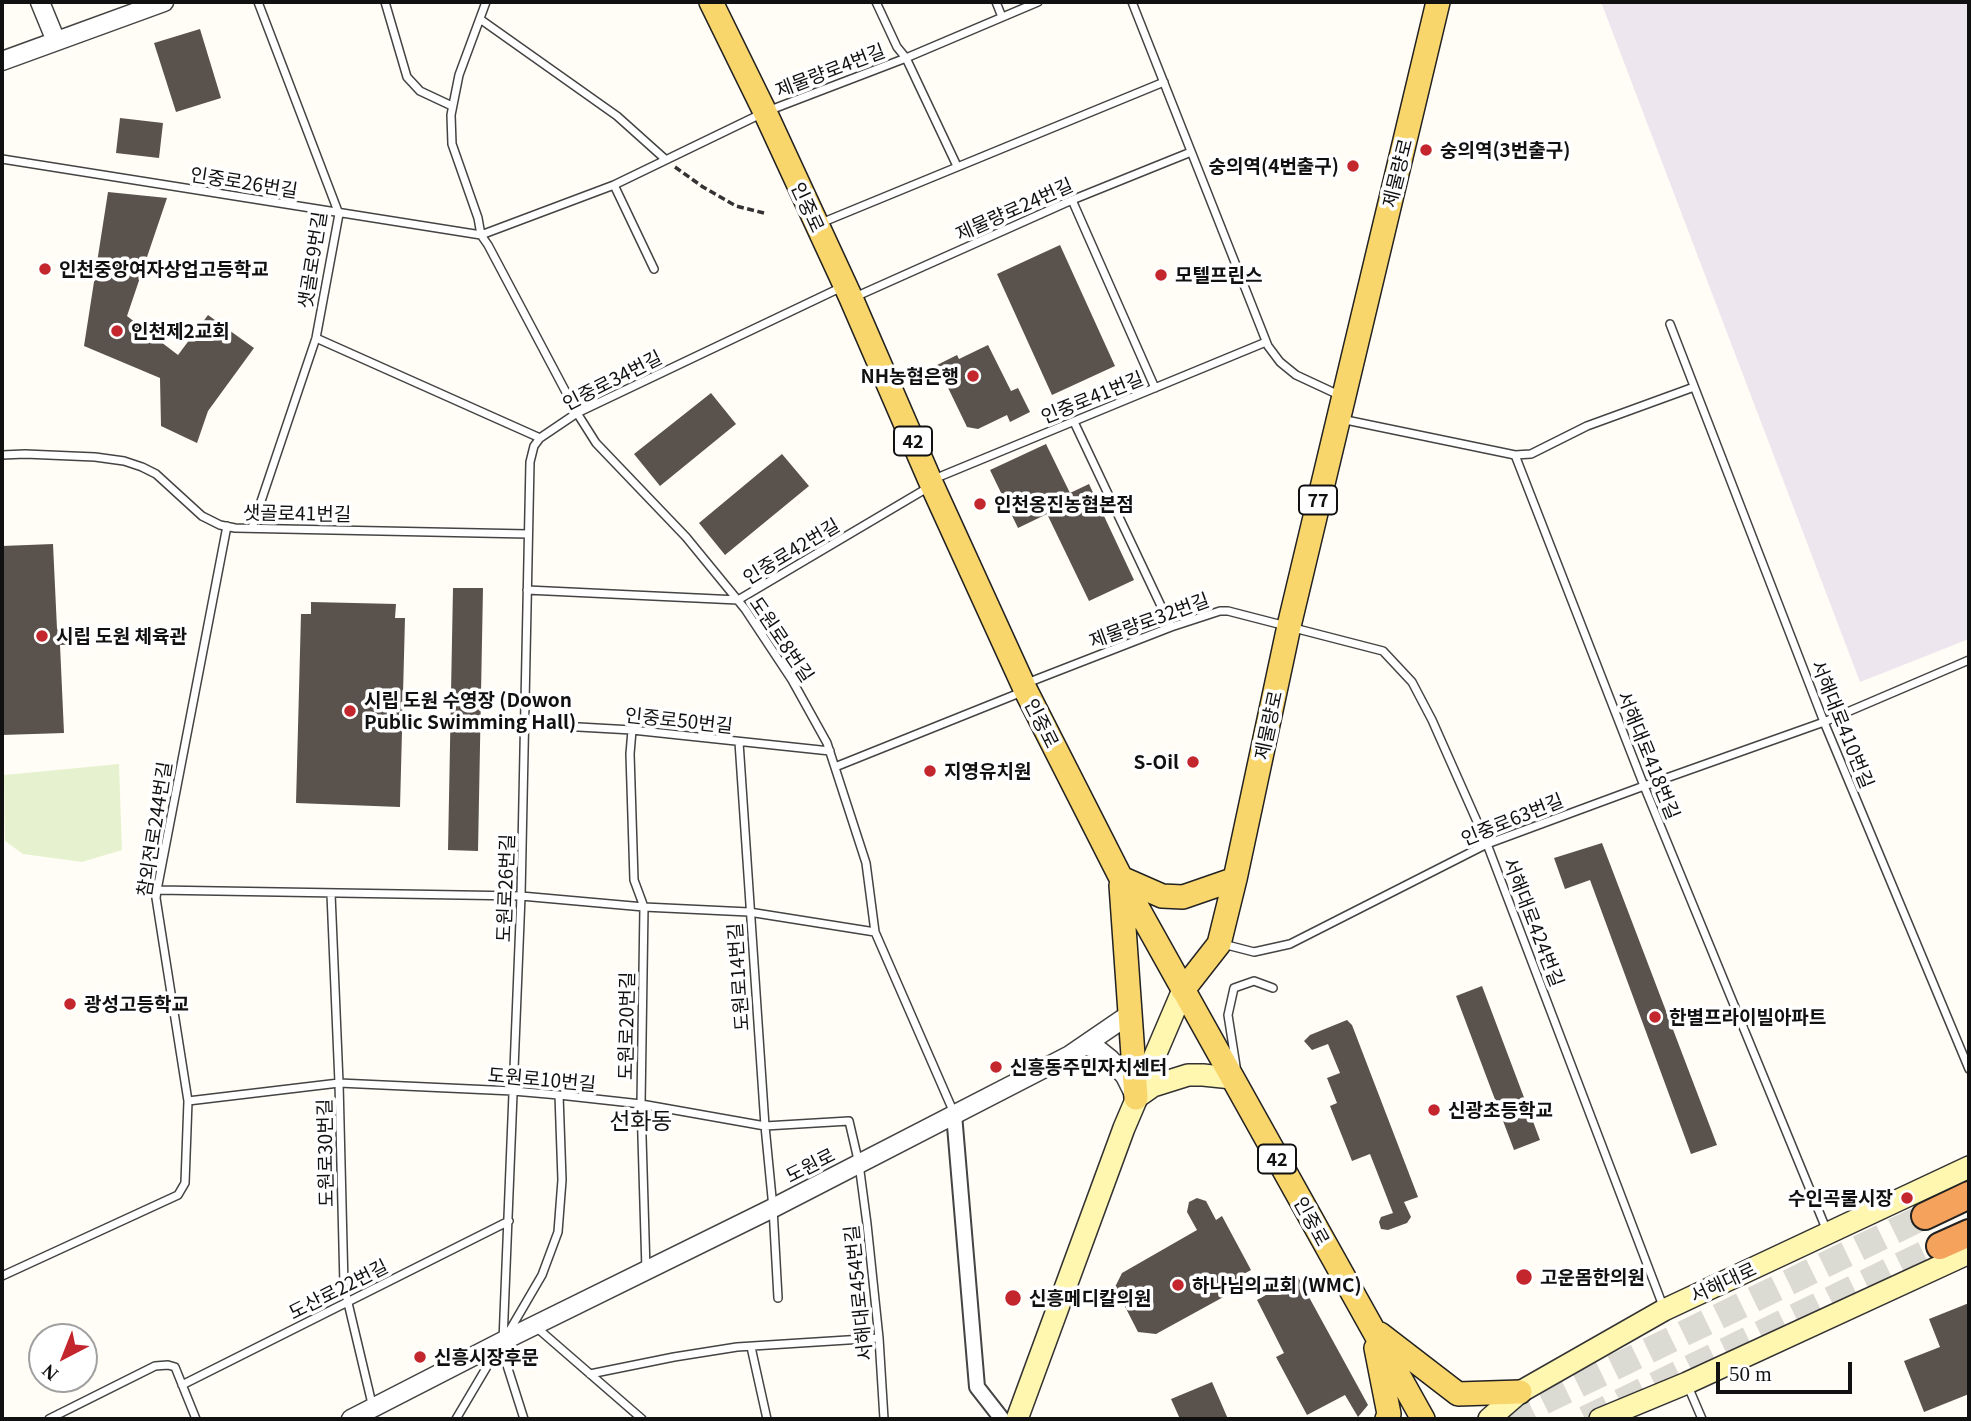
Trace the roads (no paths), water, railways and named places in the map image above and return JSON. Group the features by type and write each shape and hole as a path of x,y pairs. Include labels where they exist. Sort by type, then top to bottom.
{"highway":[{"path":"1925,1216 1969,1195"},
{"path":"1940,1247 1969,1233"}],"main road":[{"name":"인중로","path":"711,2 848,292 1024,687 1121,878 1423,1419"},
{"name":"제물량로","path":"1017,1419 1136,1098 1183,990 1219,944 1289,626 1438,2"},
{"path":"1136,1098 1121,878 1162,897 1183,897 1235,879"},
{"path":"1136,1098 1153,1086 1188,1075 1203,1075 1236,1084"},
{"name":"서해대로","path":"1489,1419 1520,1392 1664,1310 1969,1167"},
{"path":"1600,1419 1687,1383 1969,1253"},
{"path":"1372,1328 1458,1394 1520,1392"},
{"path":"1372,1328 1389,1414 1387,1419"}],"street":[{"path":"40,2 56,41"},
{"path":"2,61 164,2"},
{"name":"도원로","path":"351,1419 859,1164 1086,1045 1130,1014"},
{"path":"1086,1045 1111,1059 1125,1076 1136,1098"},
{"path":"954,1114 977,1387 1002,1419"}],"lane":[{"name":"샛골로9번길","path":"252,528 316,338 339,214 258,2"},
{"path":"385,2 407,77 420,91 452,106"},
{"path":"481,235 478,218 452,144 452,106 459,75 486,2"},
{"name":"제물량로4번길","path":"876,2 957,166"},
{"path":"996,2 1002,17"},
{"name":"제물량로4번길","path":"765,112 906,58 1038,2"},
{"path":"1132,2 1266,342 1280,362 1340,407 1515,455 1531,454 1587,426 1695,387"},
{"path":"480,19 617,116 665,159"},
{"path":"816,225 1164,82"},
{"name":"인중로26번길","path":"2,159 481,235 614,185 765,112"},
{"name":"제물량로24번길","path":"848,292 1191,152"},
{"path":"614,185 654,270"},
{"path":"1072,200 1155,388"},
{"name":"도원로8번길","path":"481,235 577,413 596,443 685,537 738,600 792,680 827,743 866,863 875,932 954,1114"},
{"name":"인중로34번길","path":"540,438 577,413 848,292"},
{"name":"서해대로410번길","path":"1670,324 1824,722 1969,1069"},
{"path":"316,338 540,438"},
{"name":"인중로41번길","path":"931,483 1266,342"},
{"path":"1074,422 1171,626"},
{"name":"도원로26번길","path":"503,1341 521,896 530,462 534,446 540,438"},
{"name":"샛골로41번길","path":"2,455 95,457 124,461 156,474 202,516 228,526 528,534"},
{"name":"서해대로418번길","path":"1515,455 1644,786 1828,1233"},
{"name":"인중로42번길","path":"527,590 738,600 931,483"},
{"name":"참외전로244번길","path":"2,1276 178,1195 185,1183 188,1101 156,898 228,526"},
{"name":"제물량로32번길","path":"1024,687 1171,626 1220,611 1289,626"},
{"name":"서해대로424번길","path":"1289,626 1384,651 1412,682 1432,720 1487,844 1664,1310"},
{"name":"인중로63번길","path":"1219,944 1254,952 1290,944 1487,844 1824,722 1969,660"},
{"path":"835,767 1024,687"},
{"name":"인중로50번길","path":"525,724 632,730 830,751"},
{"name":"도원로20번길","path":"632,730 629,754 634,880 644,907 641,1104 646,1270"},
{"name":"도원로14번길","path":"739,742 778,1298"},
{"path":"157,890 521,896 644,907 749,912 875,932"},
{"name":"도원로30번길","path":"331,894 344,1286 373,1408"},
{"path":"1236,1084 1228,1015 1234,988 1254,981 1273,988"},
{"name":"도원로10번길","path":"188,1101 339,1083 559,1095 641,1104 765,1126 849,1121 859,1164"},
{"path":"456,1419 542,1275 558,1232 562,1180 559,1095"},
{"name":"서해대로454번길","path":"859,1164 879,1338 884,1419"},
{"name":"도산로22번길","path":"182,1385 509,1221"},
{"path":"535,1326 642,1419"},
{"path":"590,1374 674,1357 751,1347 879,1338"},
{"path":"503,1341 504,1356 524,1419"},
{"path":"751,1347 767,1419"},
{"path":"49,1419 155,1366 168,1365 175,1367 196,1419"},
{"path":"1687,1383 1702,1419"}],"tunnel":[{"path":"1508,1419 1925,1216"},
{"path":"1585,1419 1940,1246"}],"place":[{"name":"숭의역(3번출구)","path":"1426,150"},
{"name":"숭의역(4번출구)","path":"1353,166"},
{"name":"인천중앙여자상업고등학교","path":"45,269"},
{"name":"모텔프린스","path":"1161,275"},
{"name":"인천제2교회","path":"117,331"},
{"name":"NH농협은행","path":"973,376"},
{"name":"인천옹진농협본점","path":"980,504"},
{"name":"시립 도원 체육관","path":"42,636"},
{"name":"시립 도원 수영장 (Dowon Public Swimming Hall)","path":"350,711"},
{"name":"S-Oil","path":"1193,762"},
{"name":"지영유치원","path":"930,771"},
{"name":"광성고등학교","path":"70,1004"},
{"name":"한별프라이빌아파트","path":"1655,1017"},
{"name":"신흥동주민자치센터","path":"996,1067"},
{"name":"신광초등학교","path":"1434,1110"},
{"name":"수인곡물시장","path":"1907,1198"},
{"name":"고운몸한의원","path":"1524,1277"},
{"name":"하나님의교회 (WMC)","path":"1178,1285"},
{"name":"신흥메디칼의원","path":"1013,1298"},
{"name":"신흥시장후문","path":"420,1357"}],"district":[{"name":"선화동","path":"641,1120"}]}
